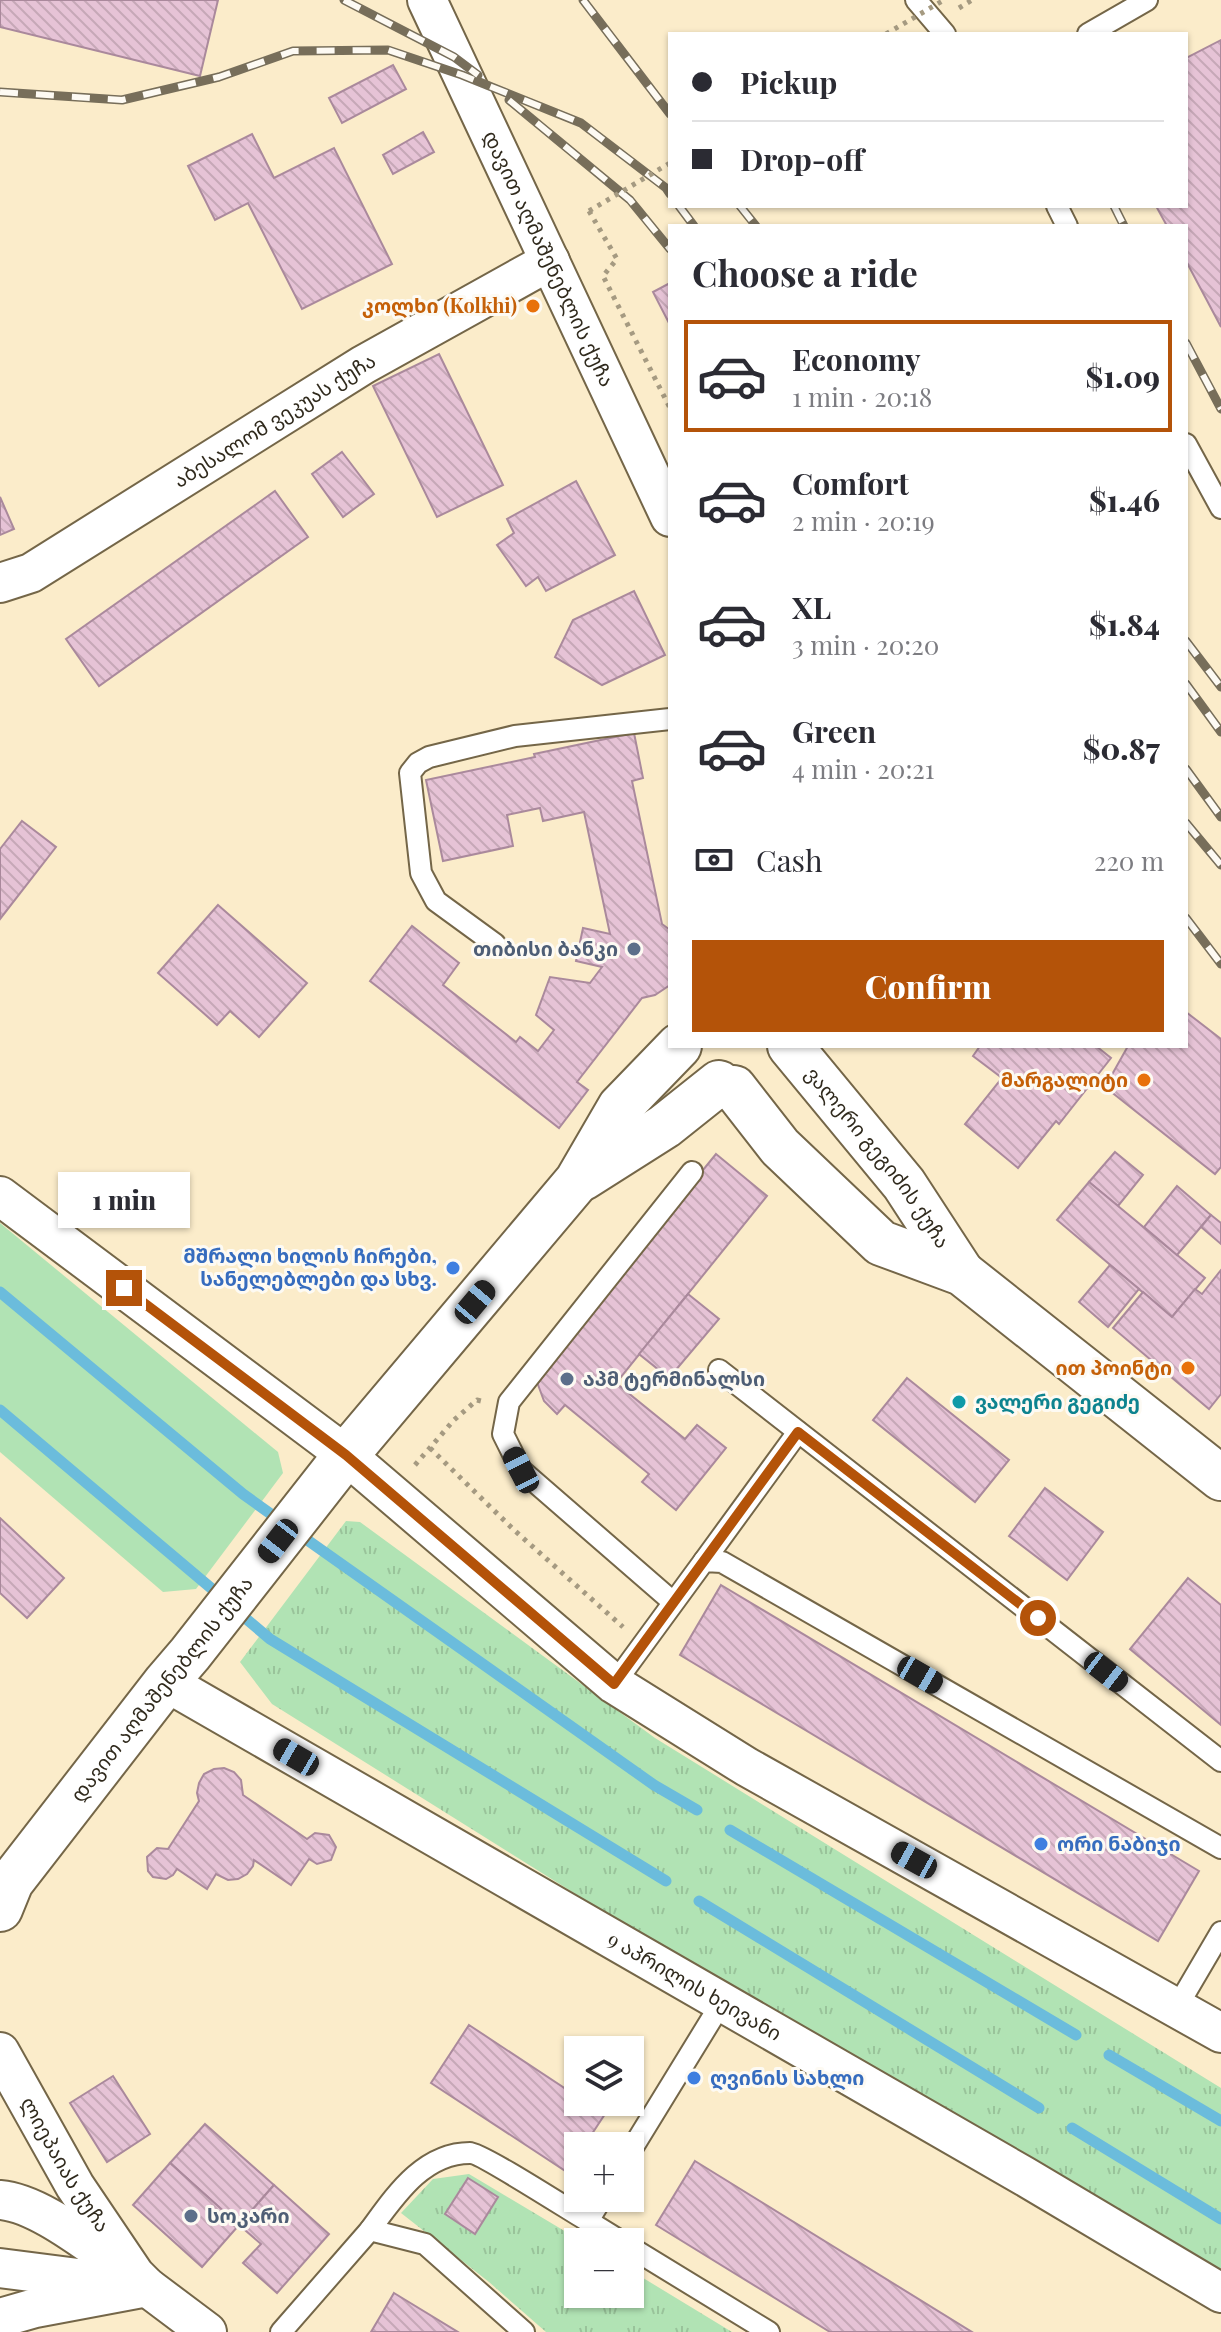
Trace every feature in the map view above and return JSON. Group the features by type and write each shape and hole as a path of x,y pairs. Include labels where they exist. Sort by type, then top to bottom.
{"street":[{"name":"დავით აღმაშენებლის ქუჩა","path":"427,0 668,513"},
{"name":"აბესალომ ვეკუას ქუჩა","path":"0,583 31,573 363,365 550,261"},
{"name":"დავით აღმაშენებლის ქუჩა","path":"0,1909 11,1882 178,1668 346,1455 577,1181 620,1107 677,1048"},
{"name":"ვალერი გეგიძის ქუჩა","path":"695,1048 706,1073 726,1086 780,1147 881,1243 962,1273 1221,1478"},
{"path":"726,1086 750,1089 765,1084 778,1074 789,1048"},
{"name":"ვალერი გეგიძის ქუჩა","path":"792,1048 904,1184 962,1273"},
{"name":"დავით აღმაშენებლის ქუჩა","path":"577,1181 726,1086"},
{"path":"0,1196 346,1455 614,1684 747,1767 1221,2033"},
{"name":"9 აპრილის ხეივანი","path":"178,1668 722,2002 1221,2293"},
{"name":"ლიეპაიას ქუჩა","path":"0,2052 75,2186 140,2284"},
{"name":"ლიეპაიას ქუჩა","path":"0,2200 17,2201 45,2216 207,2332"},
{"name":"ლიეპაიას ქუჩა","path":"0,2268 140,2284"},
{"path":"0,2318 140,2284"}],"lane":[{"path":"916,0 943,32"},
{"path":"1091,32 1147,0"},
{"path":"1188,448 1221,508"},
{"path":"495,944 436,901 421,873 410,773 418,763 429,757 515,736 668,719"},
{"path":"673,1602 521,1470 503,1434 509,1402 692,1172"},
{"path":"719,1370 1221,1761"},
{"path":"614,1684 798,1432"},
{"path":"704,1561 722,1562 1221,1848"},
{"path":"1177,2007 1221,1932"},
{"path":"642,2132 722,2002"},
{"path":"281,2332 370,2230 400,2189 424,2168 447,2157 473,2153 599,2228"},
{"path":"588,2221 593,2212"},
{"path":"370,2230 425,2244 524,2332"},
{"path":"644,2256 769,2332"}],"path":[{"path":"889,32 944,0"},
{"path":"959,8 972,0"},
{"path":"668,164 589,211 617,259 603,276 668,404"},
{"path":"391,1493 454,1420 477,1400"},
{"path":"430,1448 514,1530 642,1644"}],"green space":[{"path":"0,1223 278,1452 283,1473 196,1589 163,1592 0,1452"},
{"path":"346,1521 360,1522 655,1738 1221,2088 1221,2270 1066,2178 694,1968 272,1704 240,1662"},
{"path":"469,2174 564,2231 564,2308 644,2308 644,2279 732,2332 546,2332 489,2282 401,2213 433,2179"}],"building":[{"path":"0,0 218,0 200,76 0,27"},
{"path":"1221,40 1221,327 1188,265 1188,224 1166,224 1157,208 1188,208 1188,57"},
{"path":"393,65 406,89 342,123 329,98"},
{"path":"423,132 434,152 393,174 383,155"},
{"path":"252,134 274,178 334,148 392,264 302,309 248,203 215,220 188,166"},
{"path":"668,284 668,321 653,292"},
{"path":"439,354 503,485 437,517 373,386"},
{"path":"342,452 374,494 343,517 312,474"},
{"path":"576,481 615,555 546,591 538,577 526,586 497,545 514,533 507,519"},
{"path":"275,491 308,537 99,686 66,639"},
{"path":"0,497 14,529 0,535"},
{"path":"634,591 665,655 602,685 555,657 573,620"},
{"path":"634,733 643,778 632,781 662,924 668,928 668,986 655,995 642,998 577,1082 588,1090 559,1128 370,981 412,926 459,963 443,985 516,1042 520,1037 538,1051 554,1030 536,1015 550,977 590,983 602,967 576,961 583,928 610,934 584,812 543,821 540,808 507,815 513,846 443,861 426,780 535,757 534,754"},
{"path":"22,821 56,847 0,919 0,849"},
{"path":"218,905 307,983 259,1037 230,1011 217,1025 158,973"},
{"path":"1188,1014 1221,1039 1221,1167 1215,1174 1105,1087 1127,1048 1188,1048"},
{"path":"979,1048 1098,1048 1111,1058 1059,1124 1056,1121 1018,1168 965,1124 1002,1078 973,1056"},
{"path":"1115,1152 1143,1175 1118,1206 1089,1182"},
{"path":"716,1154 767,1196 616,1383 685,1439 697,1425 726,1448 676,1510 642,1482 649,1474 565,1405 557,1414 544,1401 537,1382 569,1335"},
{"path":"1089,1182 1205,1278 1172,1317 1057,1220"},
{"path":"1177,1186 1211,1215 1177,1255 1144,1227"},
{"path":"1211,1215 1221,1223 1221,1244 1201,1227"},
{"path":"1110,1265 1139,1289 1108,1327 1079,1302"},
{"path":"1221,1270 1221,1394 1209,1409 1113,1328 1143,1292 1172,1317 1195,1289 1202,1294"},
{"path":"688,1294 719,1319 669,1378 639,1354"},
{"path":"907,1378 1009,1460 975,1502 873,1420"},
{"path":"1045,1488 1103,1532 1067,1580 1009,1536"},
{"path":"0,1518 64,1578 27,1618 0,1593"},
{"path":"1188,1578 1221,1605 1221,1725 1130,1649"},
{"path":"721,1585 1199,1871 1158,1941 680,1655"},
{"path":"224,1768 234,1772 241,1780 243,1795 307,1839 315,1833 329,1835 336,1847 331,1860 317,1864 309,1859 291,1885 254,1860 247,1874 228,1880 216,1874 207,1889 177,1869 166,1879 153,1877 148,1871 147,1857 157,1848 168,1849 199,1801 197,1793 204,1774"},
{"path":"469,2025 564,2088 564,2116 604,2116 593,2132 564,2132 564,2170 431,2083"},
{"path":"113,2076 150,2134 107,2162 70,2103"},
{"path":"205,2124 274,2185 239,2225 170,2163"},
{"path":"695,2161 972,2332 830,2332 656,2225"},
{"path":"170,2163 239,2225 202,2267 133,2205"},
{"path":"468,2178 498,2197 475,2234 445,2214"},
{"path":"274,2185 329,2234 277,2293 243,2263 261,2244 239,2225"},
{"path":"394,2293 458,2332 371,2332"}],"waterway":[{"path":"0,1292 243,1494 282,1522"},
{"path":"0,1410 224,1599"},
{"path":"296,1532 654,1785 697,1810"},
{"path":"237,1611 270,1639 666,1881"},
{"path":"730,1830 1076,2035"},
{"path":"699,1901 1039,2108"},
{"path":"1109,2055 1221,2121"},
{"path":"1072,2128 1221,2219"}],"railway":[{"path":"344,0 454,57 478,75"},
{"path":"583,0 668,111"},
{"path":"0,92 122,100 219,77 293,51 388,50 462,75 581,123 668,191"},
{"path":"509,100 630,200 668,247"},
{"path":"680,208 692,224"},
{"path":"742,208 754,224"},
{"path":"1115,208 1123,224"},
{"path":"1188,347 1221,409"},
{"path":"1188,644 1221,687"},
{"path":"1188,687 1221,732"},
{"path":"1188,772 1221,817"},
{"path":"1188,825 1221,865"},
{"path":"1188,921 1221,964"}],"place":[{"name":"კოლხი (Kolkhi)","path":"533,306"},
{"name":"თიბისი ბანკი","path":"634,949"},
{"name":"მარგალიტი","path":"1144,1080"},
{"name":"მშრალი ხილის ჩირები, სანელებლები და სხვ.","path":"453,1268"},
{"name":"ით პოინტი","path":"1188,1368"},
{"name":"აპმ ტერმინალსი","path":"567,1379"},
{"name":"ვალერი გეგიძე","path":"959,1402"},
{"name":"ორი ნაბიჯი","path":"1041,1844"},
{"name":"ღვინის სახლი","path":"694,2078"},
{"name":"სოკარი","path":"191,2216"}],"route":[{"path":"124,1288 346,1455 614,1684 798,1432 1038,1618"}]}
